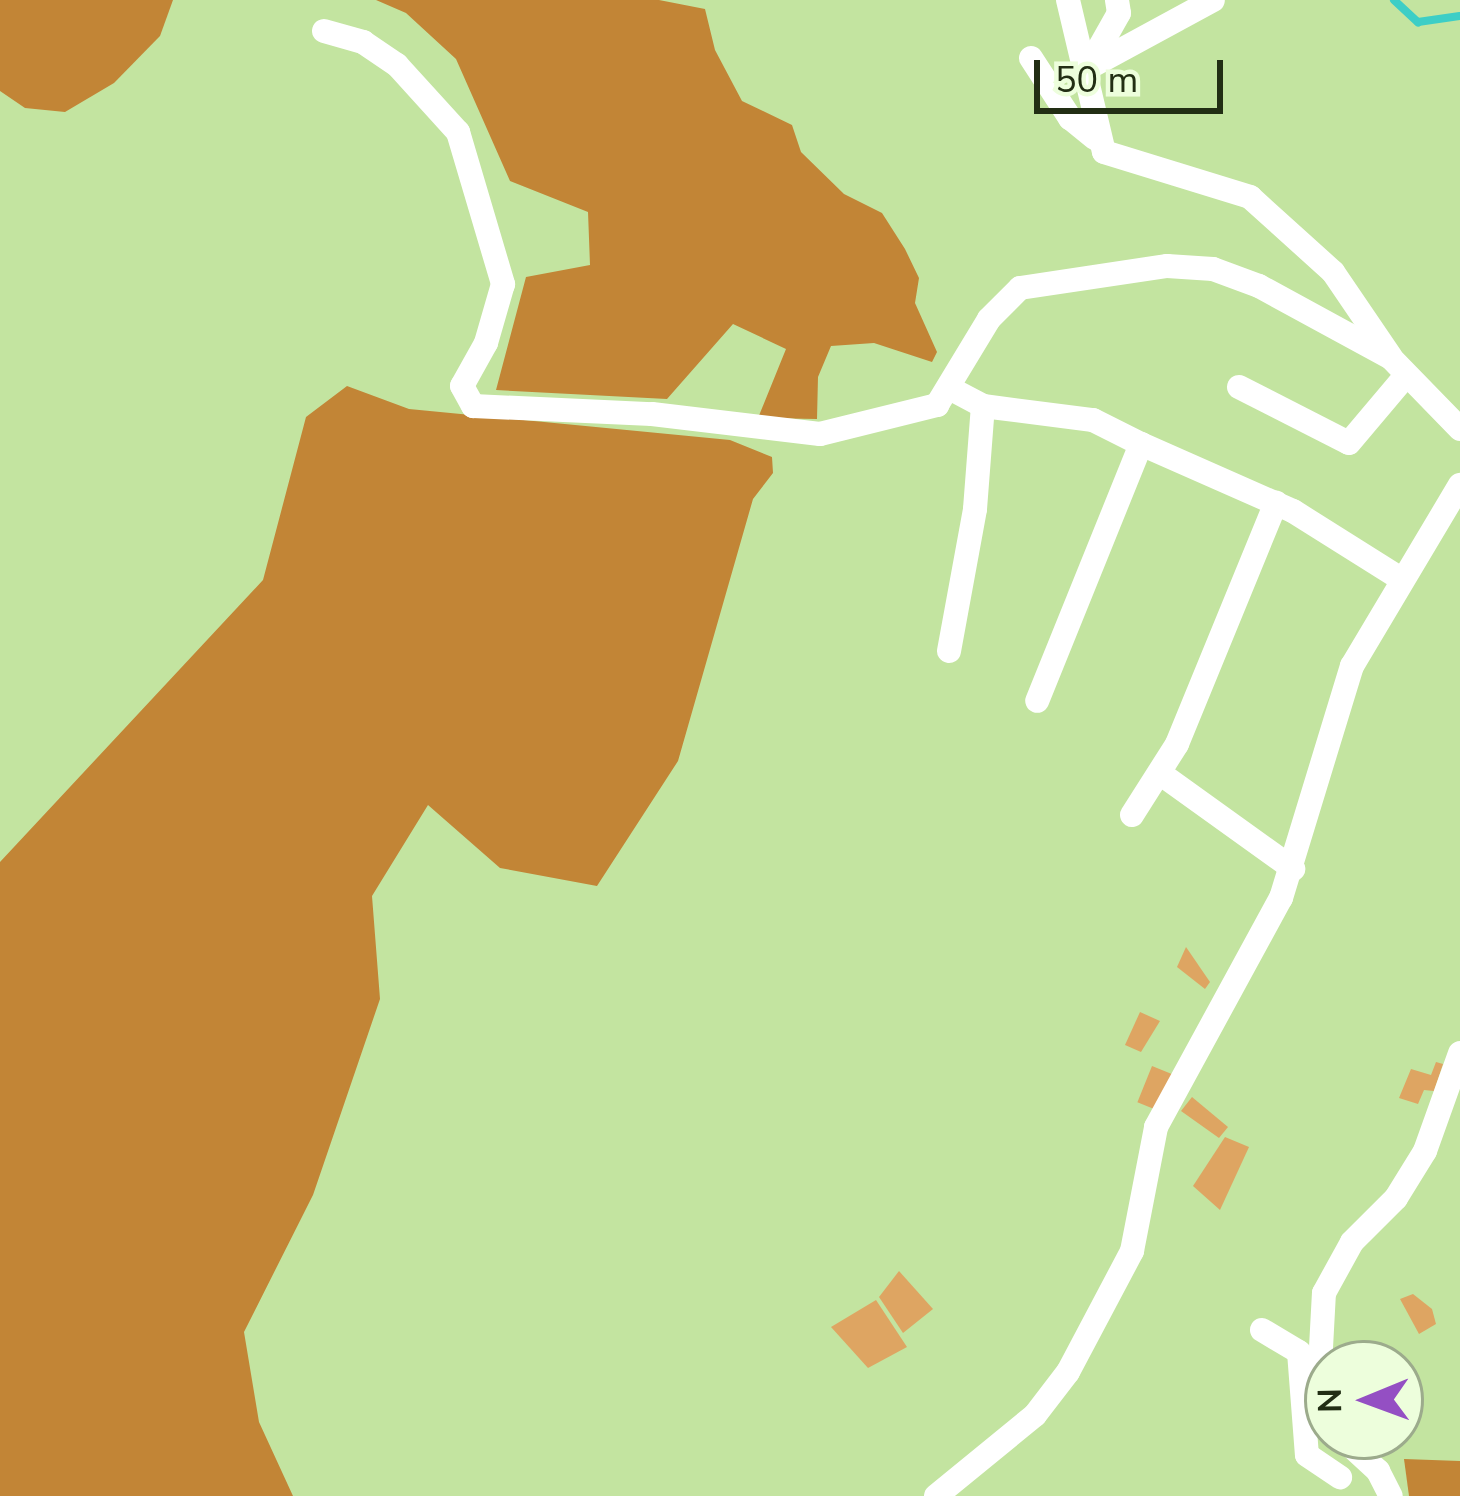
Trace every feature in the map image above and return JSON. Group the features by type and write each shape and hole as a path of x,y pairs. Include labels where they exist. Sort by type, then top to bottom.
{"street":[{"path":"1068,0 1071,33 1088,68 1095,138"},
{"path":"1088,68 1119,13 1117,0"},
{"path":"1088,68 1214,0"},
{"path":"324,31 363,42 398,65 458,132 503,284 486,343 462,386 473,406 652,414 820,434 937,405 952,391 989,319 1020,288 1167,266 1213,269 1259,286 1398,368"},
{"path":"1031,58 1070,118 1104,152 1250,196 1333,272 1398,368 1460,429"},
{"path":"1239,387 1349,442 1398,368"},
{"path":"952,391 983,406 1093,420 1276,503 1401,579"},
{"path":"949,651 975,508 983,406"},
{"path":"1037,701 1141,444"},
{"path":"936,1496 1035,1415 1068,1372 1132,1251 1163,1109 1293,869 1352,666 1460,484"},
{"path":"1132,815 1161,774 1276,503"},
{"path":"1161,774 1293,869"},
{"path":"1321,1340 1324,1293 1352,1242 1396,1198 1453,1104 1460,1053"},
{"path":"1262,1330 1298,1352 1306,1455 1340,1477"},
{"path":"1366,1460 1391,1496"}],"shaded area":[{"path":"0,0 173,0 160,36 114,83 65,112 25,108 0,91"},
{"path":"376,0 659,0 705,9 715,50 742,101 792,125 801,152 844,194 882,213 919,278 915,303 937,352 932,362 874,343 831,346 818,377 817,419 758,418 786,349 733,324 667,399 496,390 526,277 590,265 588,212 510,181 456,59 406,13"},
{"path":"347,386 409,409 730,440 772,457 773,473 753,499 678,761 597,886 500,868 428,805 372,896 380,999 313,1195 244,1332 259,1422 293,1496 0,1496 0,862 263,580 306,417"},
{"path":"1186,947 1210,982 1205,989 1177,967"},
{"path":"1140,1012 1160,1021 1141,1052 1125,1045"},
{"path":"1436,1062 1443,1064 1434,1091 1424,1090 1418,1104 1399,1098 1411,1069 1431,1075"},
{"path":"1152,1066 1172,1074 1158,1110 1137,1102"},
{"path":"1192,1097 1228,1127 1219,1138 1181,1111"},
{"path":"1225,1137 1249,1147 1220,1210 1193,1186"},
{"path":"899,1271 933,1309 903,1333 879,1297"},
{"path":"1413,1294 1432,1309 1436,1324 1419,1334 1400,1299"},
{"path":"876,1300 907,1347 868,1368 831,1327"},
{"path":"1404,1460 1460,1461 1460,1496 1409,1496"}],"waterway":[{"path":"1394,0 1418,22 1460,16"}]}
